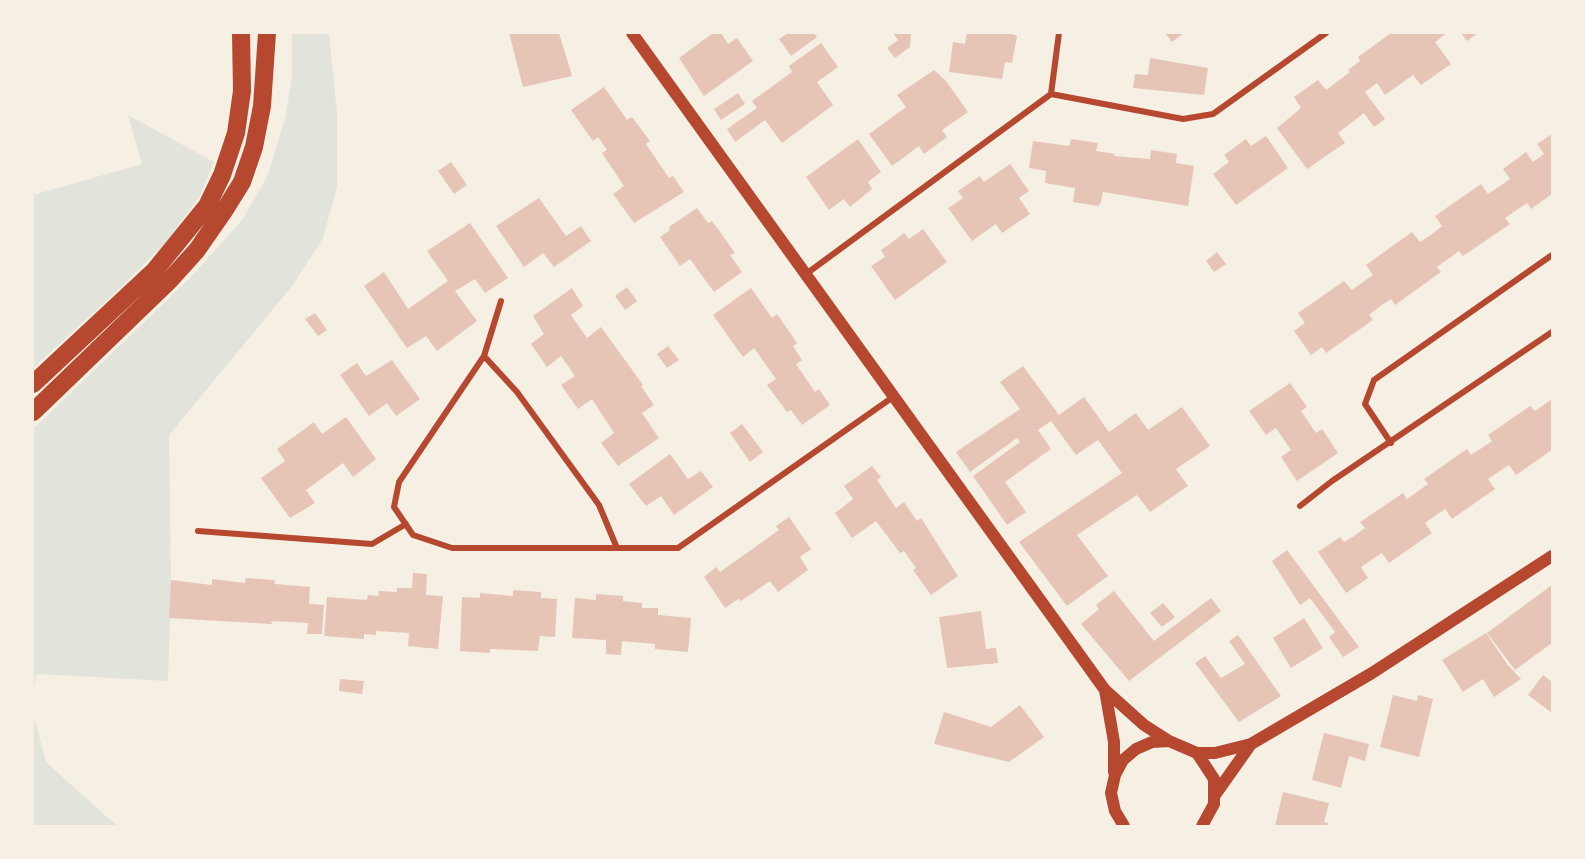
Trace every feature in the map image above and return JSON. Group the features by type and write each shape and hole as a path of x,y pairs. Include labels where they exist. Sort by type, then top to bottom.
{"highway":[{"path":"33,384 155,270 207,206 222,175 236,133 242,91 241,33"},
{"path":"33,412 170,280 197,250 242,182 254,147 262,106 267,33"}],"main road":[{"path":"632,33 1105,690 1144,725 1169,741 1197,753 1215,753 1251,744 1372,673 1552,556"},
{"path":"1105,690 1114,742 1114,775 1111,793 1114,811 1124,826"},
{"path":"1114,775 1123,760 1136,748 1152,742 1169,741"},
{"path":"1215,795 1251,744"},
{"path":"1197,753 1214,779 1215,795 1211,813 1202,826"}],"street":[{"path":"806,274 1051,94 1059,33"},
{"path":"1051,94 1183,119 1213,114 1326,33"},
{"path":"1391,443 1365,404 1374,380 1552,255"},
{"path":"501,301 484,356 399,482 394,507 413,535 452,548 678,548 893,397"},
{"path":"1300,506 1332,481 1552,332"},
{"path":"484,356 517,392 599,505 617,548"},
{"path":"198,531 372,544 406,524"}],"shaded area":[{"path":"292,33 329,33 337,112 337,187 323,238 293,285 169,435 171,580 168,681 37,674 33,689 33,429 190,278 242,220 268,175 285,118 292,78"},
{"path":"128,115 214,162 200,196 165,243 118,290 33,368 33,195 142,164"},
{"path":"33,714 46,762 117,826 33,826"}],"building":[{"path":"509,33 559,33 572,76 523,87"},
{"path":"713,33 721,33 728,44 737,38 753,61 704,96 679,58"},
{"path":"788,33 814,33 817,37 791,56 779,39"},
{"path":"893,33 911,33 910,47 895,58 887,48 898,40"},
{"path":"967,33 1009,33 1017,36 1012,63 1005,62 1002,79 949,72 953,42 965,44"},
{"path":"1165,33 1184,33 1172,42"},
{"path":"1391,33 1447,33 1435,42 1451,64 1421,85 1413,75 1385,95 1377,83 1365,92 1385,119 1374,127 1364,113 1338,133 1345,143 1307,169 1277,128 1301,108 1294,97 1318,80 1326,90 1350,72 1348,70 1360,61 1358,57"},
{"path":"1461,33 1478,33 1467,41"},
{"path":"821,43 838,67 817,82 833,105 782,143 765,120 735,142 727,129 757,108 752,101 792,72 789,66"},
{"path":"1150,58 1208,68 1204,95 1133,88 1135,74 1148,75"},
{"path":"934,70 946,81 968,112 942,130 947,137 924,154 919,146 892,166 869,134 906,107 897,95"},
{"path":"604,87 627,120 632,117 650,141 646,144 669,178 673,176 684,192 634,223 613,194 624,186 602,153 607,150 598,137 593,141 571,110"},
{"path":"738,93 745,104 721,120 714,109"},
{"path":"1552,134 1552,194 1531,209 1527,203 1505,218 1510,224 1463,256 1459,251 1437,267 1441,272 1395,305 1391,299 1379,307 1369,315 1373,320 1326,353 1322,347 1311,355 1294,331 1305,323 1298,313 1344,281 1352,290 1373,275 1366,265 1412,232 1420,242 1431,235 1442,226 1435,216 1481,184 1488,194 1510,179 1503,169 1526,152 1533,162 1544,154 1537,144"},
{"path":"1266,136 1288,168 1236,205 1213,174 1229,162 1224,155 1246,139 1251,146"},
{"path":"858,139 881,172 868,182 872,189 850,207 844,199 829,210 806,177"},
{"path":"1071,139 1098,143 1096,151 1115,154 1114,156 1150,159 1151,150 1177,154 1176,163 1194,166 1188,206 1103,192 1098,206 1073,202 1075,188 1045,183 1046,171 1029,168 1033,141 1069,146"},
{"path":"451,162 467,185 454,194 438,171"},
{"path":"1010,164 1029,191 1019,198 1030,214 1002,233 996,224 972,241 948,208 963,198 958,191 980,176 984,182"},
{"path":"539,198 566,236 581,226 591,241 554,267 543,253 524,267 496,226"},
{"path":"697,208 708,223 712,221 735,253 730,255 742,272 714,292 690,259 680,266 660,237 670,230 669,227"},
{"path":"470,223 508,278 485,293 475,279 455,291 477,321 437,351 426,336 407,348 364,286 384,272 408,309 448,281 427,251"},
{"path":"923,229 947,262 895,300 871,266 885,257 881,250 904,233 909,239"},
{"path":"1217,252 1226,264 1214,272 1206,261"},
{"path":"627,287 637,301 625,310 615,296"},
{"path":"572,288 583,306 571,315 587,338 601,327 643,385 641,386 654,405 642,413 659,438 618,466 601,443 614,433 592,399 578,409 561,385 575,376 561,356 547,367 531,344 544,334 533,316"},
{"path":"751,288 772,318 777,314 797,343 793,346 802,360 796,364 815,392 819,389 830,405 802,425 791,410 787,412 767,385 776,379 754,348 743,357 713,315"},
{"path":"315,313 327,330 318,336 305,319"},
{"path":"668,346 679,360 667,368 657,354"},
{"path":"392,360 420,399 396,416 387,403 369,416 340,375 357,363 366,376"},
{"path":"1023,366 1059,415 1084,397 1109,432 1136,413 1148,430 1182,407 1210,446 1176,469 1188,486 1150,512 1137,495 1077,535 1108,576 1067,606 1019,542 1122,473 1098,440 1076,455 1051,421 1038,430 1051,449 1005,482 1026,512 1007,525 973,476 1020,442 1017,438 970,472 956,452 1020,409 1000,382"},
{"path":"1290,383 1307,407 1301,411 1316,433 1322,429 1338,453 1297,481 1281,457 1291,450 1276,428 1266,435 1249,411"},
{"path":"1552,399 1552,450 1516,475 1509,465 1488,479 1495,489 1452,519 1445,509 1425,523 1432,533 1389,563 1382,553 1371,560 1361,567 1368,578 1346,593 1318,552 1340,537 1344,542 1354,536 1365,528 1360,522 1403,493 1407,499 1428,484 1424,479 1467,449 1471,455 1492,441 1488,435 1530,406 1535,411"},
{"path":"346,417 376,459 353,477 343,463 306,490 315,503 290,518 261,478 285,461 277,449 314,422 322,434"},
{"path":"742,424 763,452 750,462 730,433"},
{"path":"670,454 688,479 701,471 713,487 674,515 661,496 646,506 629,484"},
{"path":"872,466 881,477 877,480 896,508 904,502 917,521 921,518 958,576 931,595 913,570 916,568 904,551 900,553 876,521 852,538 835,513 853,499 844,486"},
{"path":"789,517 811,549 800,557 808,570 778,592 770,581 741,601 738,599 725,608 704,577 716,567 720,572 779,530 776,526"},
{"path":"1287,550 1359,647 1343,657 1329,637 1335,632 1310,598 1300,605 1272,561"},
{"path":"413,573 427,574 426,595 443,596 438,649 408,646 409,633 376,631 376,635 364,634 364,639 324,636 327,597 367,600 368,595 378,596 379,591 397,592 397,588 412,588"},
{"path":"246,578 274,580 275,584 310,587 309,604 324,605 322,634 307,634 308,623 271,621 272,624 169,618 171,580 212,585 212,579 245,583"},
{"path":"1552,585 1552,643 1515,670 1487,633"},
{"path":"513,590 541,592 541,598 557,599 555,637 540,636 538,651 490,649 490,653 460,651 462,597 480,598 480,593 513,596"},
{"path":"1114,591 1154,641 1211,598 1221,611 1129,681 1081,624 1099,609 1096,605"},
{"path":"596,594 623,596 623,601 642,603 642,608 658,608 658,615 691,618 688,652 655,649 655,644 622,641 621,655 606,654 606,640 572,638 575,598 596,600"},
{"path":"1163,603 1175,617 1162,627 1150,613"},
{"path":"981,611 986,649 996,648 998,663 947,668 939,617"},
{"path":"1304,618 1323,648 1291,668 1273,638"},
{"path":"1486,633 1507,664 1521,679 1494,697 1483,679 1463,692 1442,660"},
{"path":"1238,635 1281,696 1239,722 1195,663 1205,656 1221,678 1245,664 1229,641"},
{"path":"1543,675 1552,682 1552,713 1528,695"},
{"path":"340,679 364,681 362,694 339,691"},
{"path":"1393,695 1417,701 1418,695 1433,699 1419,757 1380,747"},
{"path":"1020,705 1044,737 1009,762 934,744 944,712 991,727"},
{"path":"1324,733 1369,744 1365,761 1349,756 1341,788 1312,780"},
{"path":"1283,792 1329,803 1324,822 1328,823 1327,826 1275,826"}]}
